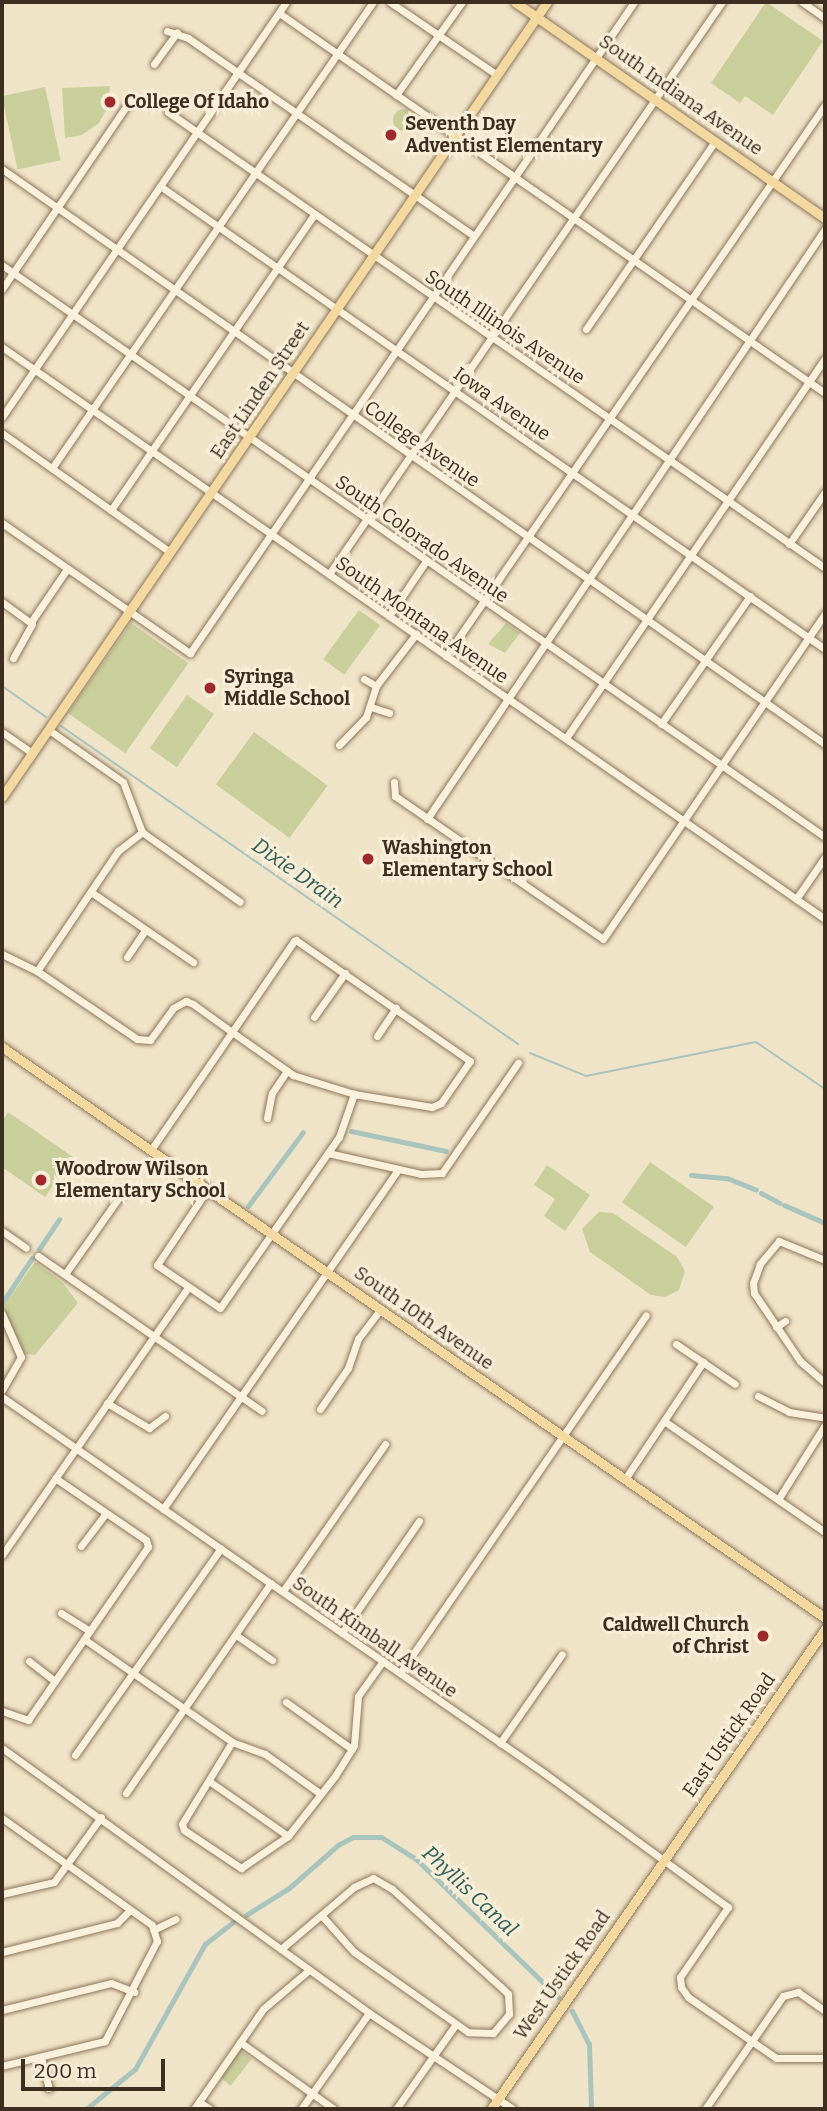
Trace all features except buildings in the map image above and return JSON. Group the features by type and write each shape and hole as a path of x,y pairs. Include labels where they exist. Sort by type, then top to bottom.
{"main road":[{"name":"South Indiana Avenue","path":"515,2 825,218"},
{"name":"East Linden Street","path":"2,797 547,2"},
{"name":"South 10th Avenue","path":"2,1047 825,1618"},
{"name":"East Ustick Road","path":"661,1862 825,1629"},
{"name":"West Ustick Road","path":"491,2109 661,1862"}],"street":[{"path":"2,417 286,2"},
{"path":"52,468 373,2"},
{"path":"390,2 497,75"},
{"path":"396,95 461,2"},
{"path":"2,523 190,653 634,2"},
{"path":"329,574 722,2"},
{"path":"802,2 825,18"},
{"path":"279,13 825,393"},
{"path":"167,31 177,32 238,72 473,235"},
{"path":"154,64 177,32"},
{"path":"2,289 131,99"},
{"path":"446,656 825,105"},
{"name":"South Illinois Avenue","path":"168,112 825,568"},
{"path":"586,328 715,141"},
{"name":"College Avenue","path":"2,169 825,744"},
{"name":"Iowa Avenue","path":"160,186 825,649"},
{"path":"111,510 314,215"},
{"path":"427,819 587,578 825,229"},
{"name":"South Colorado Avenue","path":"2,265 825,837"},
{"name":"South Montana Avenue","path":"2,347 825,919"},
{"path":"566,738 825,359"},
{"path":"2,433 170,552"},
{"path":"789,544 825,492"},
{"path":"388,615 426,561"},
{"path":"13,658 31,623 67,569"},
{"path":"661,724 750,596"},
{"path":"2,602 31,623"},
{"path":"394,782 392,791 427,819 603,939 825,613"},
{"path":"339,745 370,707 376,686 416,634"},
{"path":"364,679 376,686"},
{"path":"370,707 389,713"},
{"path":"49,730 123,782 142,832 240,902"},
{"path":"2,732 32,753"},
{"path":"37,971 118,851 142,832"},
{"path":"796,899 825,857"},
{"path":"91,892 193,962"},
{"path":"127,957 145,930"},
{"path":"2,954 37,971 136,1039 150,1040 173,1008 186,1001 232,1032 287,1071 314,1084 354,1094 432,1107 470,1065 467,1057 304,944 294,942 232,1032 151,1150"},
{"path":"314,1017 345,973"},
{"path":"377,1036 396,1008"},
{"path":"328,1153 436,1176 518,1062"},
{"path":"267,1118 272,1093 287,1071"},
{"path":"207,1190 157,1265 220,1308 328,1153 349,1118 354,1094"},
{"path":"163,1509 398,1169"},
{"path":"65,1275 125,1189"},
{"path":"2,1231 26,1248"},
{"path":"825,1260 783,1241 774,1245 753,1283 754,1293 800,1361 825,1383"},
{"path":"38,1256 262,1411"},
{"path":"2,1555 188,1287"},
{"path":"320,1409 348,1368 358,1339 381,1309"},
{"path":"2,1314 21,1357 2,1390"},
{"path":"400,1674 646,1315"},
{"path":"776,1327 785,1321"},
{"path":"676,1344 735,1384"},
{"path":"625,1479 703,1362"},
{"path":"758,1396 789,1412 825,1418"},
{"name":"South Kimball Avenue","path":"2,1397 500,1743 661,1862 728,1907 680,1977 681,1987 688,1997 752,2042"},
{"path":"107,1402 149,1428 165,1416"},
{"path":"664,1421 825,1530"},
{"path":"779,1499 825,1424"},
{"path":"282,1591 385,1444"},
{"path":"2,1711 21,1721 27,1720 148,1547 106,1513 55,1478"},
{"path":"81,1546 106,1513"},
{"path":"342,1633 419,1521"},
{"path":"75,1755 220,1548"},
{"path":"126,1793 271,1583"},
{"path":"61,1613 90,1631"},
{"path":"236,1635 272,1660"},
{"path":"84,1639 232,1742 265,1754 318,1792"},
{"path":"500,1743 562,1654"},
{"path":"29,1661 55,1681"},
{"path":"232,1742 182,1827 241,1868 288,1836 352,1749 358,1696 383,1661"},
{"path":"286,1702 352,1749"},
{"path":"2,1748 369,2013 513,2109"},
{"path":"209,1781 288,1836"},
{"path":"2,1894 54,1882 69,1865 101,1817"},
{"path":"2,1831 5,1821 69,1865 130,1910 153,1930 157,1941 134,1992 105,2041 2,2066"},
{"path":"281,1949 365,1878 373,1878 392,1889 501,1987 510,2003 500,2026 493,2033 476,2035 456,2024 354,1952 322,1916"},
{"path":"2,1952 117,1923 130,1910"},
{"path":"153,1930 176,1919"},
{"path":"194,2109 240,2042 281,1991 309,1970"},
{"path":"2,2010 111,1983 134,1992"},
{"path":"705,2109 790,1990 825,2011"},
{"path":"302,2109 369,2013"},
{"path":"396,2109 456,2024"},
{"path":"240,2042 334,2109"},
{"path":"752,2042 783,2059 825,2058"},
{"path":"41,2057 49,2088"},
{"path":"200,2102 210,2109"}],"green space":[{"path":"766,2 823,41 773,115 745,96 740,103 711,83"},
{"path":"110,86 108,107 99,123 82,135 65,138 62,88"},
{"path":"45,87 61,160 18,170 2,96"},
{"path":"404,109 412,112 415,120 412,128 404,131 396,128 393,120 396,112"},
{"path":"359,610 380,625 344,675 323,659"},
{"path":"131,623 188,663 125,753 68,713"},
{"path":"506,623 520,633 505,653 488,644"},
{"path":"187,695 214,714 177,767 150,748"},
{"path":"254,732 328,785 289,838 216,785"},
{"path":"8,1112 73,1157 45,1197 2,1167 2,1122"},
{"path":"650,1162 714,1207 686,1247 622,1202"},
{"path":"547,1165 590,1195 565,1231 544,1216 555,1199 534,1185"},
{"path":"599,1212 613,1213 677,1257 685,1271 679,1290 665,1297 651,1295 590,1252 582,1229"},
{"path":"35,1262 63,1283 78,1303 35,1355 25,1354 3,1307"},
{"path":"239,2049 252,2059 231,2086 218,2076"}],"waterway":[{"name":"Dixie Drain","path":"2,686 46,717"},
{"name":"Dixie Drain","path":"61,726 518,1044"},
{"name":"Dixie Drain","path":"530,1053 586,1076 756,1042 825,1089"},
{"path":"351,1131 446,1151"},
{"path":"248,1206 303,1132"},
{"path":"691,1175 727,1178 756,1190"},
{"path":"761,1193 780,1203"},
{"path":"784,1205 825,1223"},
{"path":"39,1249 59,1219"},
{"path":"2,1303 32,1258"},
{"name":"Phyllis Canal","path":"246,1915 289,1888 338,1845 353,1837 381,1837 416,1859 558,1997"},
{"name":"Phyllis Canal","path":"86,2109 135,2069 205,1944 233,1922"},
{"name":"Phyllis Canal","path":"572,2011 589,2044 591,2109"}],"place":[{"name":"College Of Idaho","path":"110,102"},
{"name":"Seventh Day Adventist Elementary","path":"391,135"},
{"name":"Syringa Middle School","path":"210,688"},
{"name":"Washington Elementary School","path":"368,859"},
{"name":"Woodrow Wilson Elementary School","path":"41,1180"},
{"name":"Caldwell Church of Christ","path":"763,1636"}]}
